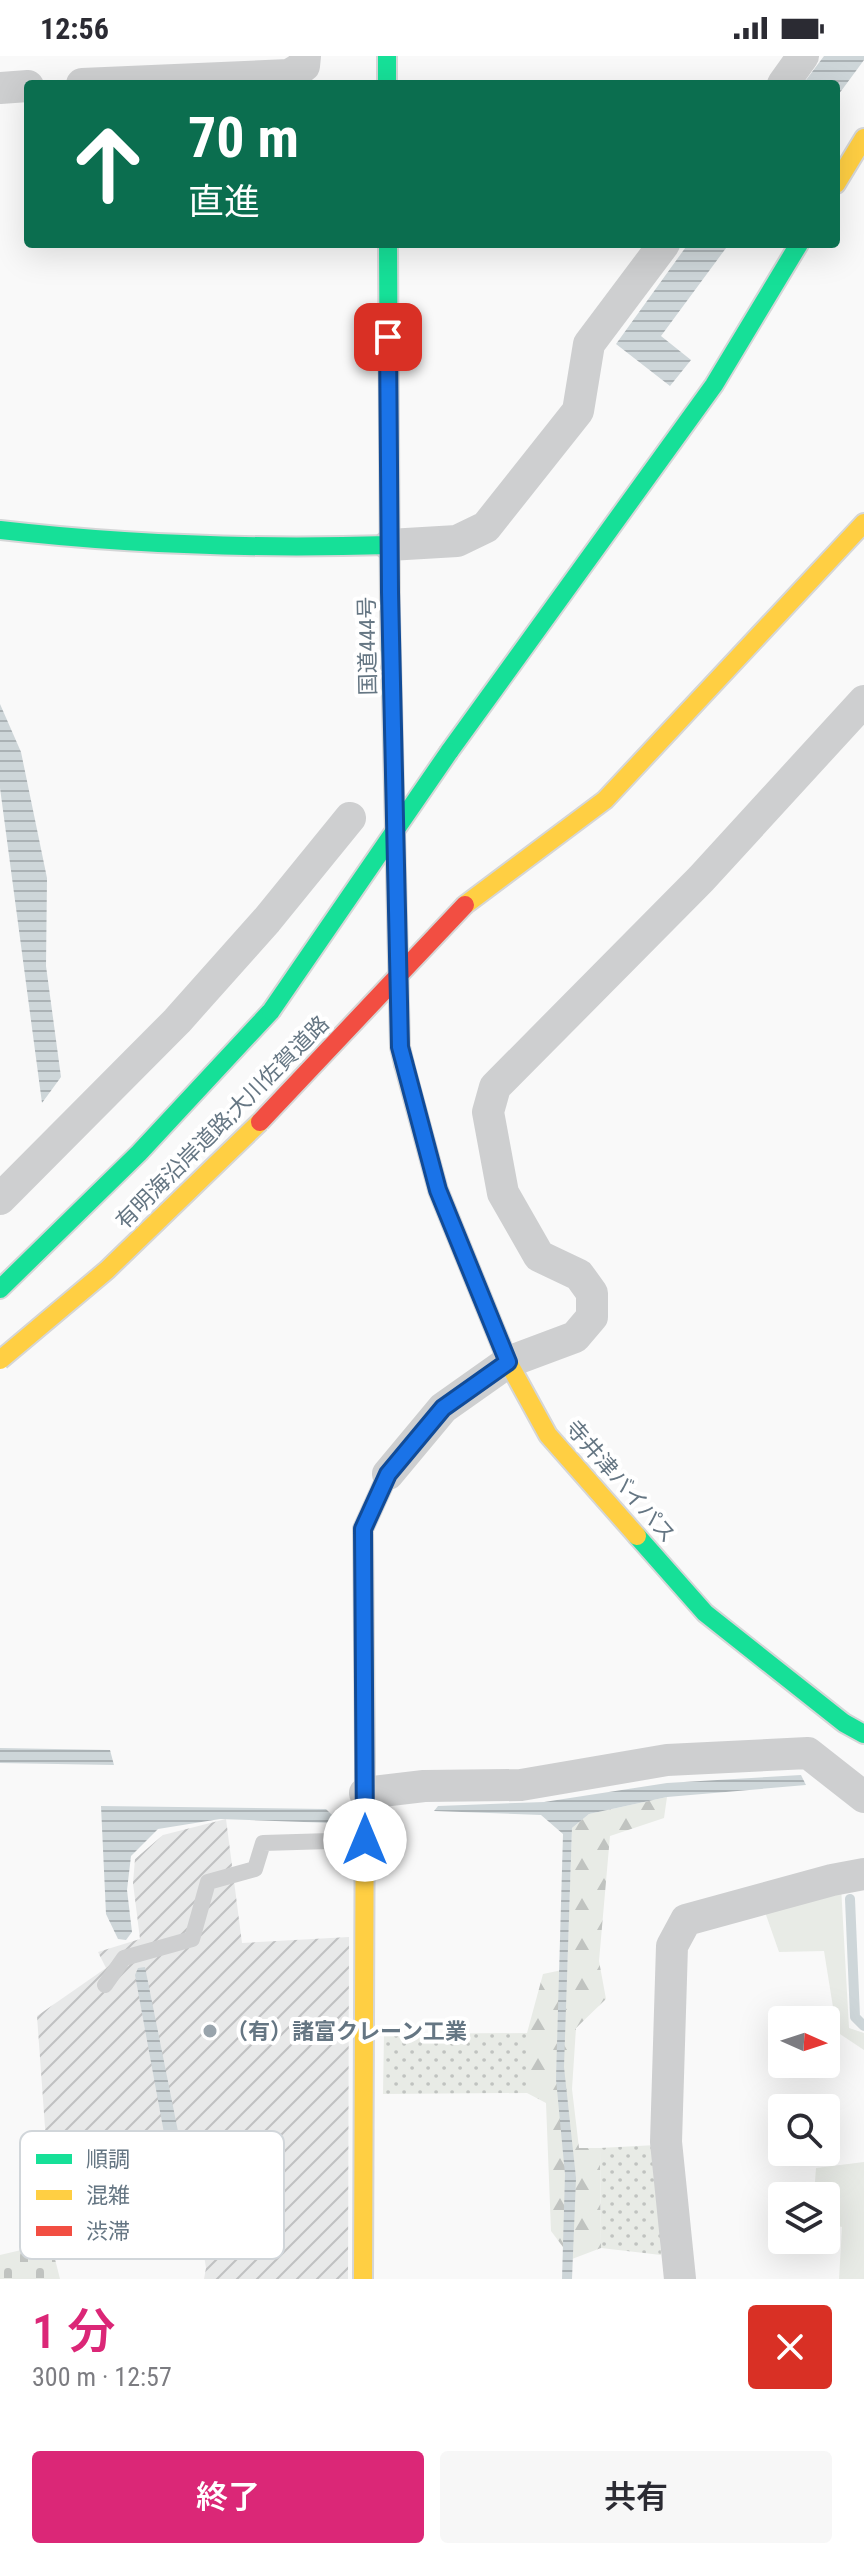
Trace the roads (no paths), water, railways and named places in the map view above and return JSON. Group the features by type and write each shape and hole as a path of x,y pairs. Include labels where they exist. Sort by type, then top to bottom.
{"main road":[{"path":"387,56 387,80"},
{"path":"840,177 864,138"},
{"name":"国道444号","path":"388,248 389,545 400,1047"},
{"name":"有明海沿岸道路;大川佐賀道路","path":"0,1289 85,1211 271,1011 449,752 714,385 797,248"},
{"name":"有明海沿岸道路;大川佐賀道路","path":"0,1360 105,1271 230,1152 324,1058 465,905 605,800 864,523"},
{"path":"0,530 148,546 308,548 389,545"},
{"name":"寺井津バイパス","path":"400,1047 438,1190 508,1362 548,1435 705,1613 844,1723 864,1734"},
{"path":"363,2279 363,1529 388,1474"}],"street":[{"path":"174,80 289,75 304,66 305,56"},
{"path":"786,80 803,56"},
{"path":"0,88 24,86"},
{"path":"389,545 457,541 486,527 578,411 589,344 661,248"},
{"path":"388,1474 443,1408 508,1362 575,1337 592,1317 592,1293 579,1275 539,1256 503,1193 488,1112 495,1087 701,879 864,701"},
{"path":"0,1199 177,1021 267,920 350,818"},
{"path":"365,1793 424,1786 521,1785 667,1760 808,1753 864,1797"},
{"path":"680,2279 666,2142 672,1946 686,1920 864,1874"}],"lane":[{"path":"105,1985 124,1958 192,1939 208,1882 255,1869 263,1843 365,1840"}],"waterway":[{"path":"850,1899 855,2017 864,2026"}],"place":[{"name":"（有）諸富クレーン工業","path":"210,2031"}]}
